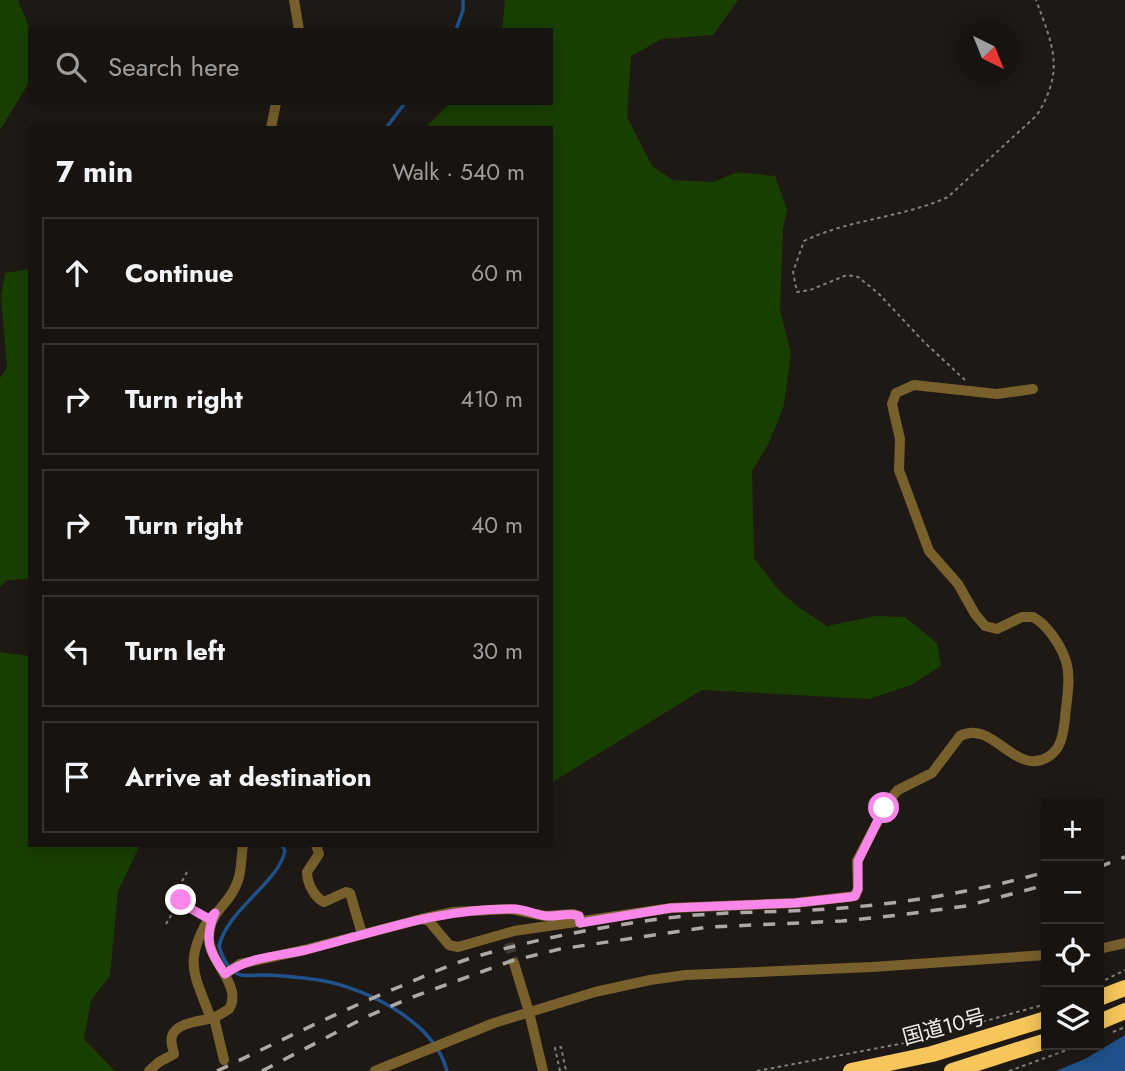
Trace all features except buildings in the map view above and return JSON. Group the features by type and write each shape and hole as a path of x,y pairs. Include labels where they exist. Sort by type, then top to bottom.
{"highway":[{"path":"1104,996 1125,988"},
{"path":"1104,1020 1125,1011"},
{"name":"国道10号","path":"851,1071 932,1054 1041,1020"},
{"name":"国道10号","path":"952,1071 1041,1043"}],"street":[{"path":"294,0 299,28"},
{"path":"271,126 276,105"},
{"path":"421,919 429,921 449,945 458,947 671,908 795,903 855,896 858,889 858,861 889,800 898,790 932,773 960,736 979,733 1022,759 1031,761 1047,758 1057,749 1063,735 1068,668 1062,653 1052,636 1033,617 1022,617 992,629 985,626 979,621 965,593 934,558 924,542 899,470 900,439 892,404 896,393 914,385 997,394 1033,389"},
{"path":"224,1060 213,1018 193,969 192,960 196,944 212,916 236,886 243,847"},
{"path":"316,847 318,854 307,872 309,884 318,899 324,902 350,893 362,934"},
{"path":"225,974 236,966 453,912 520,909 545,916 577,914 580,923"},
{"path":"149,1071 174,1054 171,1041 175,1030 224,1014 232,1004 225,974 210,951 212,916"},
{"path":"1104,948 1125,943"},
{"path":"375,1071 467,1033 618,986 686,975 872,967 1041,955"},
{"path":"514,963 543,1071"}],"path":[{"path":"978,392 924,342 878,293 858,277 847,275 810,290 797,292 793,272 804,241 828,229 886,217 948,197 1037,115 1054,82 1054,64 1048,33 1036,0"},
{"path":"187,872 178,890 180,900 188,907 212,916"},
{"path":"166,924 180,900"},
{"path":"1104,980 1125,970"},
{"path":"757,1071 910,1042 1041,1005"},
{"path":"560,1071 555,1048 561,1047 566,1071"},
{"path":"1009,1071 1067,1050"}],"green space":[{"path":"0,0 18,0 29,28 28,84 0,130"},
{"path":"505,0 738,0 713,35 662,39 631,56 627,117 652,166 673,180 714,182 737,172 775,176 787,209 783,229 780,310 791,353 784,405 769,443 752,471 754,558 778,589 797,606 827,626 876,616 905,617 937,643 941,666 911,685 869,699 702,690 553,782 553,126 427,126 448,105 553,105 553,28 502,28"},
{"path":"28,269 28,579 7,580 0,587 0,378 7,368 1,296 5,273"},
{"path":"0,652 28,656 28,847 139,847 118,891 110,976 91,1000 84,1039 115,1071 0,1071"}],"water":[{"path":"1125,1035 1125,1071 1056,1071 1104,1050"}],"waterway":[{"path":"457,28 463,10 463,0"},
{"path":"388,126 403,105"},
{"path":"283,847 285,851 281,863 224,933 219,946 227,964 241,975 274,975 330,982 372,997 411,1021 427,1036 447,1071"}],"tunnel":[{"path":"509,943 514,963"}],"railway":[{"path":"1104,865 1125,857"},
{"path":"217,1071 425,976 468,959 515,946 680,916 884,904 992,886 1041,873"},
{"path":"262,1071 366,1017 410,998 511,961 560,949 709,927 842,921 900,915 966,906 1041,886"}],"route":[{"path":"181,900 209,919 215,913 209,934 210,951 225,974 240,964 453,912 520,909 545,916 577,914 580,923 671,908 795,903 850,897 855,896 858,889 856,865 884,808"}]}
